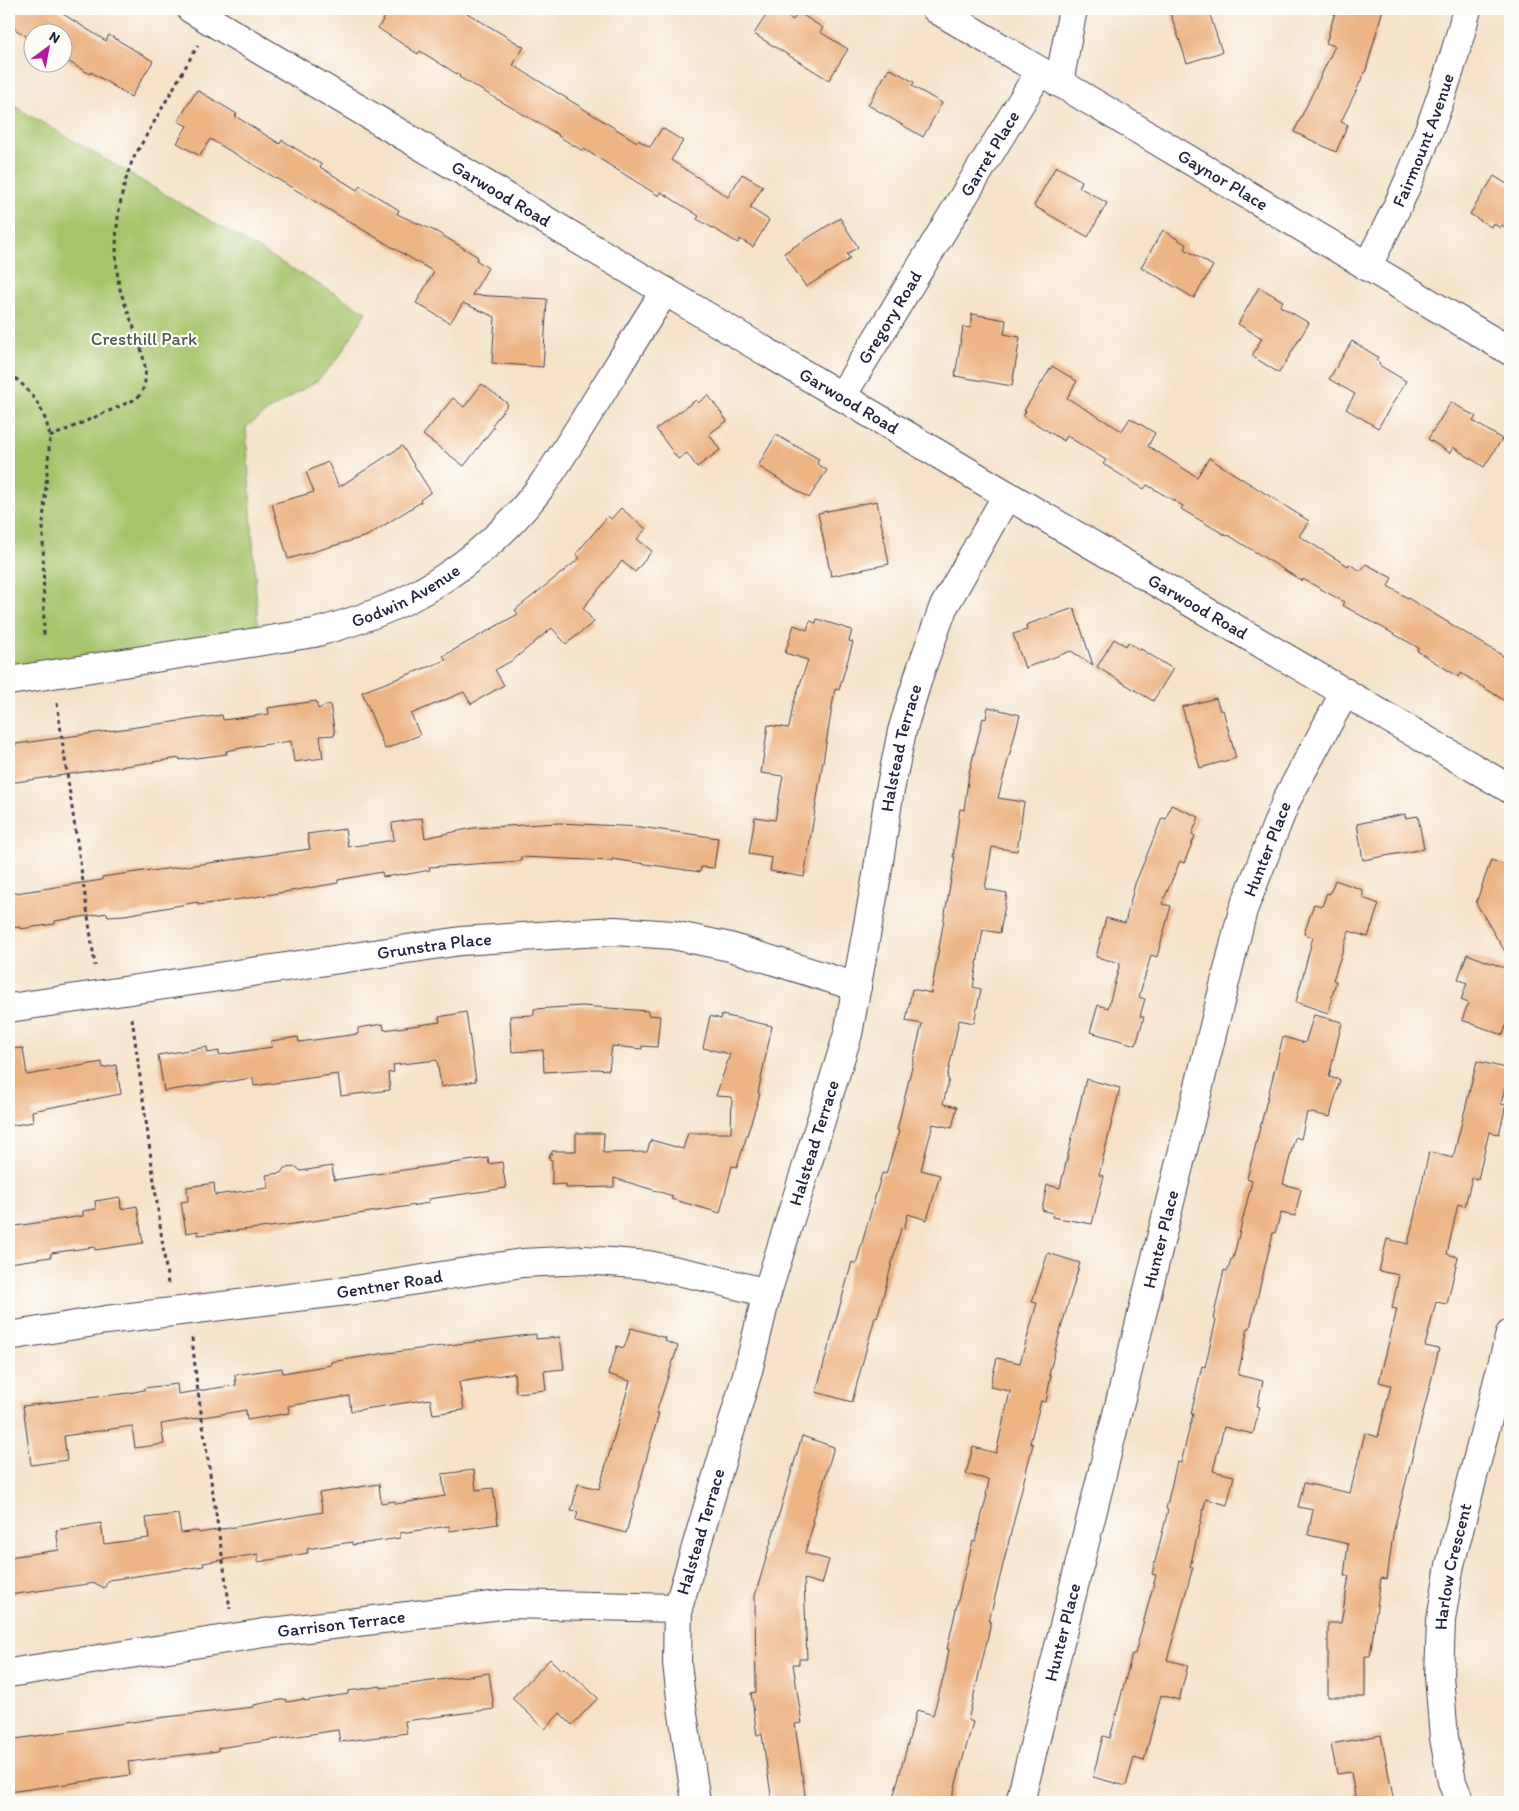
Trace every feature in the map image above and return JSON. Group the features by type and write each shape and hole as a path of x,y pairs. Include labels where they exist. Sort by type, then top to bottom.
{"street":[{"name":"Gaynor Place","path":"936,9 1510,351"},
{"name":"Garret Place","path":"938,237 1049,77 1073,9"},
{"name":"Fairmount Avenue","path":"1367,267 1402,196 1432,122 1458,46 1467,9"},
{"name":"Garwood Road","path":"204,14 1007,495 1510,789"},
{"name":"Gregory Road","path":"842,396 938,237"},
{"name":"Godwin Avenue","path":"9,681 314,633 360,620 410,598 457,569 499,534 536,493 557,463 665,291"},
{"name":"Halstead Terrace","path":"696,1802 677,1663 678,1608 748,1371 767,1293 848,1034 877,875 889,795 904,722 943,608 1007,495"},
{"name":"Hunter Place","path":"1020,1802 1243,910 1287,799 1345,692"},
{"name":"Grunstra Place","path":"9,1008 461,941 614,931 673,935 730,946 857,986"},
{"name":"Gentner Road","path":"9,1336 106,1320 355,1290 522,1262 585,1260 648,1265 767,1293"},
{"name":"Harlow Crescent","path":"1460,1802 1452,1782 1444,1738 1439,1676 1441,1620 1450,1565 1510,1334"},
{"name":"Garrison Terrace","path":"9,1673 236,1637 509,1604 678,1608"}],"path":[{"path":"50,438 132,401 141,393 145,374 142,352 118,280 116,244 118,211 133,159 204,14"},
{"path":"9,373 27,388 39,405 48,425 50,438 43,522 44,637"},
{"path":"52,675 89,915 99,994"},
{"path":"130,990 132,1017 181,1311 197,1385 236,1637"}],"green space":[{"name":"Cresthill Park","path":"9,103 366,312 339,357 318,380 246,427 259,642 9,681"}],"building":[{"path":"9,9 55,9 106,41 109,35 153,61 131,97 91,72 90,74 72,64 72,22 22,22 22,33 9,25"},
{"path":"390,9 460,9 524,47 513,65 637,142 638,140 650,147 662,128 683,141 671,160 728,197 742,174 763,186 750,208 769,220 753,247 740,239 738,243 697,219 699,216 661,192 659,196 584,149 583,151 459,77 420,51 418,54 378,28"},
{"path":"770,9 774,9 793,20 798,12 823,28 820,32 848,49 829,80 754,34"},
{"path":"1169,9 1208,9 1222,52 1187,63"},
{"path":"1336,9 1383,9 1366,70 1341,122 1348,125 1336,152 1294,132 1335,46 1326,43"},
{"path":"889,68 914,82 912,86 942,103 923,137 868,105"},
{"path":"197,90 237,114 235,116 280,144 282,140 322,165 320,167 357,190 360,186 399,210 397,214 437,232 478,257 476,260 488,268 472,295 547,299 543,367 492,363 495,317 463,303 450,323 416,303 434,272 210,139 200,156 177,143 187,126 178,121"},
{"path":"1056,166 1082,181 1079,187 1107,203 1088,237 1034,206"},
{"path":"1494,176 1510,186 1510,230 1502,225 1500,228 1493,223 1491,227 1470,214"},
{"path":"840,218 858,247 847,254 850,259 806,287 784,253"},
{"path":"1163,230 1187,245 1185,249 1213,266 1194,298 1141,267"},
{"path":"1259,287 1283,301 1280,306 1309,323 1279,373 1252,356 1262,338 1238,324"},
{"path":"972,314 1006,320 1004,334 1020,337 1012,386 955,376 963,327 970,328"},
{"path":"1352,341 1378,357 1376,360 1380,363 1379,365 1406,381 1378,428 1346,409 1355,394 1329,379"},
{"path":"1052,366 1077,381 1067,398 1122,431 1130,418 1155,433 1148,446 1197,477 1209,458 1309,521 1299,536 1348,566 1349,564 1361,571 1366,564 1392,578 1388,586 1510,660 1510,704 1461,673 1459,677 1417,651 1419,648 1342,605 1344,602 1303,579 1302,581 1228,535 1181,509 1183,506 1147,485 1144,489 1103,464 1106,460 1067,436 1064,441 1023,416 1026,411 1024,411"},
{"path":"482,384 508,404 492,425 494,427 464,466 423,435 453,398 464,407"},
{"path":"708,395 727,421 709,434 720,450 697,467 687,453 678,459 656,429 696,400 698,403"},
{"path":"1451,402 1476,417 1473,421 1502,439 1484,467 1453,447 1450,453 1428,439"},
{"path":"776,435 819,459 817,464 827,470 809,498 758,466"},
{"path":"402,446 431,492 420,500 421,502 367,536 288,559 272,504 314,492 306,472 328,462 339,487"},
{"path":"877,501 889,564 831,576 818,513"},
{"path":"621,508 646,529 637,539 652,551 635,572 622,561 583,608 594,622 566,644 552,628 513,660 495,670 504,685 471,704 464,692 411,714 420,735 385,749 362,692 446,660 443,656 518,614 515,610 580,558 576,554 608,516 611,519"},
{"path":"1074,608 1093,665 1071,651 1025,668 1013,634 1027,630 1026,625"},
{"path":"817,619 852,630 849,641 853,642 839,690 835,689 804,877 770,871 772,858 749,854 755,817 775,820 783,776 761,773 768,725 789,728 793,705 808,660 785,653 794,625 807,630 810,621 816,623"},
{"path":"1114,639 1126,646 1128,642 1173,669 1153,701 1097,667"},
{"path":"1216,698 1220,711 1223,710 1236,758 1200,768 1182,707"},
{"path":"316,701 318,709 330,704 335,735 320,736 323,758 294,762 291,741 226,751 227,754 180,760 180,758 9,783 9,745 222,715 223,720 269,714 268,708"},
{"path":"988,707 1020,715 998,798 1024,802 1017,851 992,847 985,889 1007,893 1000,933 983,930 973,987 981,989 974,1023 959,1020 943,1104 957,1107 952,1128 933,1124 921,1170 940,1175 927,1220 908,1214 904,1229 901,1228 852,1402 816,1392 852,1262 856,1264 882,1173 886,1174 899,1131 897,1130 922,1024 906,1021 912,989 931,993 955,857 953,857 960,809 964,810 969,773 983,718 986,719"},
{"path":"1171,805 1199,817 1192,834 1195,836 1184,863 1180,861 1162,904 1171,906 1157,957 1151,955 1139,997 1145,999 1140,1016 1144,1017 1136,1045 1090,1032 1098,1005 1108,1008 1120,963 1096,957 1106,918 1125,923 1135,884 1162,818 1166,819"},
{"path":"1405,814 1405,818 1418,816 1424,849 1363,860 1357,824"},
{"path":"422,818 425,838 473,828 559,823 640,827 718,838 714,868 701,867 700,872 612,859 612,861 521,857 521,861 429,867 430,870 403,875 383,877 382,872 338,880 338,883 249,898 198,905 198,902 125,915 108,916 107,913 55,921 55,924 20,929 20,927 9,928 9,894 102,880 102,877 310,849 307,834 345,829 348,847 394,840 392,823"},
{"path":"1491,860 1510,867 1510,960 1476,903"},
{"path":"1335,880 1363,890 1363,898 1379,904 1368,937 1349,931 1333,980 1336,981 1328,1013 1296,1002 1313,937 1304,934 1314,904 1322,906 1327,893 1330,894"},
{"path":"1467,954 1510,970 1510,1014 1503,1035 1462,1020 1468,1003 1461,1000 1467,983 1458,979"},
{"path":"582,1006 648,1011 648,1015 660,1016 657,1047 642,1046 642,1049 612,1046 609,1070 544,1072 543,1050 512,1052 510,1016 534,1015 534,1009"},
{"path":"466,1012 476,1081 441,1087 437,1060 393,1065 394,1072 388,1073 390,1090 341,1096 338,1074 254,1086 253,1078 164,1091 158,1055 207,1047 208,1053 219,1051 219,1055 272,1047 271,1041 298,1037 299,1042 358,1034 358,1028 383,1024 384,1030 440,1022 439,1017"},
{"path":"722,1015 772,1026 758,1093 760,1094 737,1167 732,1166 720,1213 671,1199 673,1196 614,1178 614,1187 566,1188 566,1184 552,1185 552,1160 549,1159 550,1154 552,1154 552,1151 576,1151 576,1133 604,1133 603,1153 647,1152 651,1140 683,1149 688,1133 731,1133 732,1097 716,1096 730,1054 703,1048 710,1016 721,1019"},
{"path":"1314,1015 1342,1022 1329,1077 1340,1080 1330,1117 1307,1112 1301,1139 1295,1137 1283,1184 1301,1189 1295,1216 1281,1213 1275,1233 1273,1233 1250,1328 1248,1328 1238,1375 1263,1381 1257,1406 1260,1407 1253,1434 1224,1427 1213,1471 1234,1476 1227,1505 1206,1499 1190,1567 1193,1567 1167,1660 1188,1665 1179,1700 1161,1695 1144,1761 1134,1758 1126,1786 1093,1777 1103,1736 1110,1738 1132,1654 1135,1654 1156,1575 1152,1574 1168,1510 1166,1509 1177,1462 1181,1463 1202,1366 1205,1367 1216,1320 1213,1319 1224,1270 1228,1271 1231,1259 1233,1259 1252,1181 1247,1179 1283,1037 1305,1043"},
{"path":"23,1048 27,1075 102,1062 103,1068 116,1065 121,1094 32,1111 33,1122 9,1126 9,1049"},
{"path":"1477,1061 1509,1069 1501,1104 1506,1105 1499,1134 1489,1132 1478,1179 1472,1178 1465,1206 1458,1204 1447,1254 1458,1257 1447,1304 1436,1302 1425,1346 1439,1349 1393,1534 1387,1579 1381,1578 1370,1656 1365,1656 1365,1697 1328,1697 1328,1623 1341,1623 1349,1576 1344,1576 1348,1544 1308,1535 1313,1510 1298,1507 1304,1483 1350,1493 1365,1433 1378,1437 1391,1385 1379,1382 1397,1309 1392,1308 1399,1275 1379,1271 1387,1239 1408,1244 1429,1152 1453,1158"},
{"path":"1086,1079 1120,1088 1099,1175 1104,1176 1092,1224 1052,1217 1053,1213 1042,1210 1047,1185 1060,1188"},
{"path":"488,1158 489,1164 502,1162 506,1188 428,1199 429,1203 287,1225 198,1235 198,1231 186,1233 181,1202 188,1201 187,1187 214,1183 215,1195 269,1188 266,1175 281,1173 284,1168 296,1167 301,1171 332,1166 334,1180"},
{"path":"120,1197 121,1209 137,1206 143,1243 95,1250 94,1247 51,1253 51,1257 9,1263 9,1227 83,1216 83,1211 96,1209 95,1201"},
{"path":"1048,1253 1080,1263 1049,1375 1051,1375 1046,1402 1041,1401 1030,1443 1033,1444 989,1621 991,1621 987,1641 968,1720 973,1722 951,1802 892,1802 917,1710 933,1715 945,1672 949,1649 947,1649 962,1583 987,1495 989,1480 966,1474 973,1447 996,1453 1010,1391 990,1387 997,1358 1020,1363 1037,1303 1032,1302"},
{"path":"631,1328 666,1338 665,1341 678,1346 656,1413 659,1413 626,1533 576,1520 578,1512 571,1511 578,1484 599,1489 630,1381 608,1374 617,1346 624,1348"},
{"path":"536,1334 536,1339 560,1337 564,1369 544,1371 546,1390 516,1393 514,1373 459,1382 464,1410 433,1414 430,1399 351,1411 349,1396 288,1406 289,1413 247,1420 246,1410 161,1424 164,1444 135,1448 132,1426 64,1436 67,1460 31,1465 23,1406 129,1393 144,1390 144,1388 177,1384 178,1394 236,1385 235,1375 282,1368 283,1373 331,1365 331,1362 380,1354"},
{"path":"802,1436 834,1447 812,1521 814,1522 805,1553 829,1560 822,1584 804,1579 807,1659 799,1659 799,1664 793,1664 802,1723 795,1724 806,1802 772,1802 762,1734 757,1735 751,1693 756,1692 755,1596"},
{"path":"474,1470 476,1490 493,1488 498,1524 450,1531 449,1526 400,1533 400,1538 352,1545 352,1542 307,1549 308,1553 258,1562 258,1554 203,1563 204,1566 109,1580 104,1588 95,1583 9,1595 9,1557 59,1550 56,1530 101,1523 104,1544 149,1538 146,1518 178,1514 181,1533 198,1531 199,1533 323,1512 319,1493 379,1484 381,1503 395,1501 396,1504 445,1496 442,1474"},
{"path":"550,1659 561,1670 564,1668 574,1676 598,1698 572,1725 560,1713 545,1729 512,1698"},
{"path":"489,1673 494,1709 405,1721 407,1733 340,1742 338,1730 218,1748 218,1751 128,1762 130,1775 9,1792 9,1740 166,1717 254,1707 254,1705 286,1699 287,1702 304,1699 304,1701 348,1694 348,1691 381,1686 381,1688"},
{"path":"1381,1735 1394,1802 1356,1802 1351,1772 1337,1774 1331,1744"}]}
